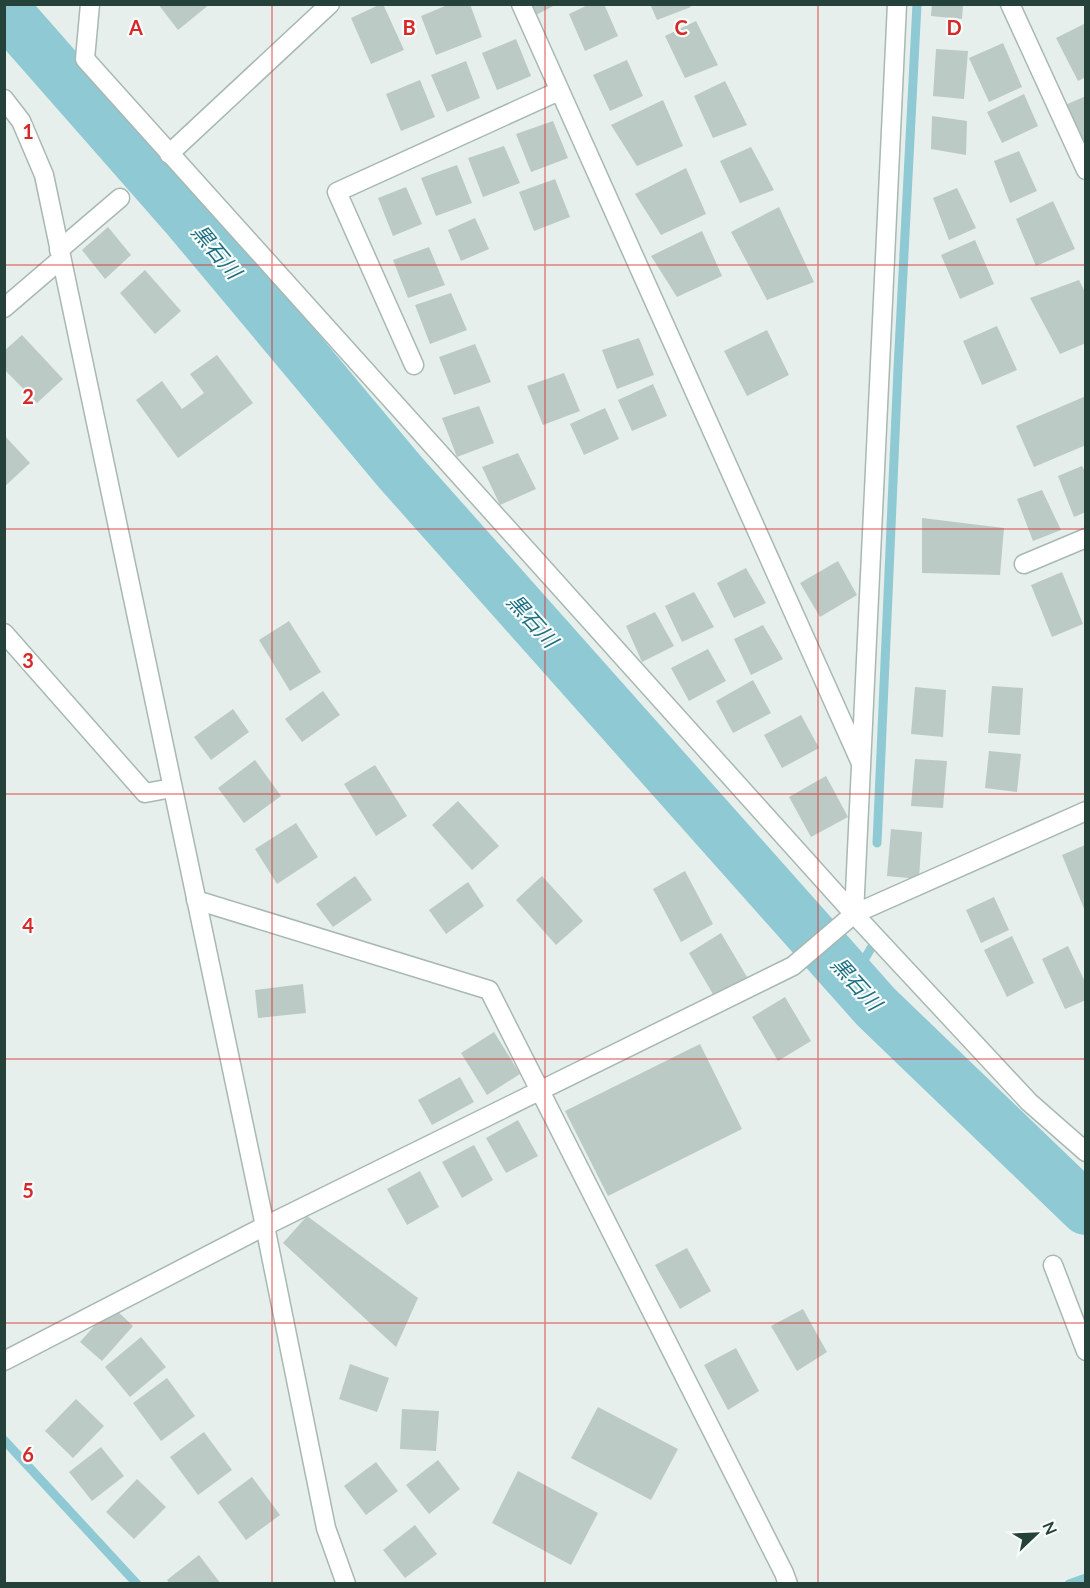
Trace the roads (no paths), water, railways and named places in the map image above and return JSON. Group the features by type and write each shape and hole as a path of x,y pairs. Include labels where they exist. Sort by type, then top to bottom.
{"street":[{"path":"90,4 85,59 854,914 1029,1102 1086,1152"},
{"path":"169,154 330,4"},
{"path":"520,4 861,765"},
{"path":"854,914 897,4"},
{"path":"1010,4 1086,170"},
{"path":"414,365 337,192 559,91"},
{"path":"4,99 21,121 44,175 265,1226 326,1528 346,1584"},
{"path":"4,308 120,198"},
{"path":"1024,564 1086,538"},
{"path":"4,633 145,793 172,788"},
{"path":"4,1361 265,1226 793,966 854,914 1086,811"},
{"path":"196,900 489,990 788,1584"},
{"path":"1053,1265 1086,1351"}],"waterway":[{"path":"877,843 917,4"},
{"name":"黒石川","path":"4,9 186,216 400,472 876,1007 1086,1209"},
{"path":"871,948 863,962 876,1007"},
{"path":"4,1440 137,1584"},
{"path":"1069,1584 1086,1578"}]}
